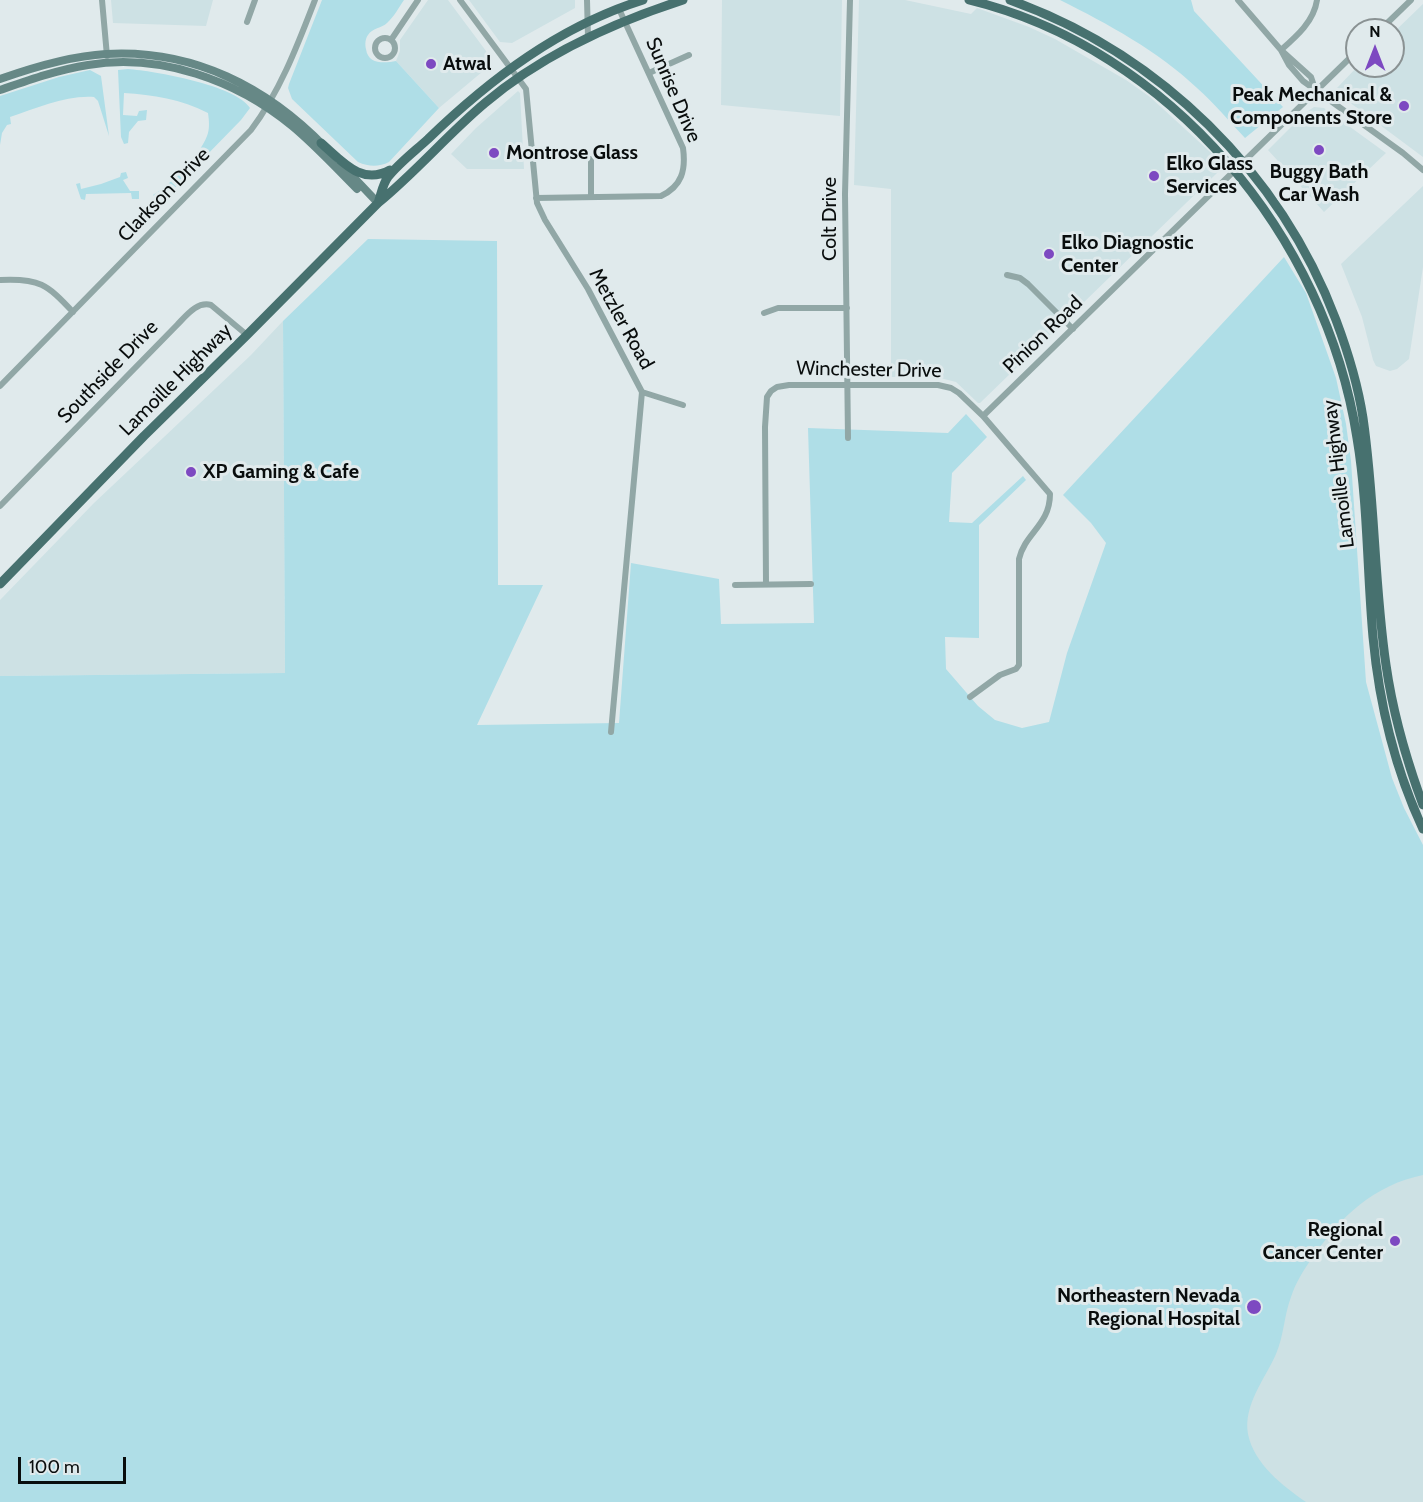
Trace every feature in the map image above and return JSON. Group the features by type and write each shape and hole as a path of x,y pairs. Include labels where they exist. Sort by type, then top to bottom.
{"main road":[{"name":"Lamoille Highway","path":"376,204 387,178 453,115 510,69 549,43 588,22 643,0"},
{"name":"Lamoille Highway","path":"0,584 376,204 411,174 458,127 517,78 562,50 624,21 684,0"},
{"name":"Lamoille Highway","path":"969,0 1040,25 1104,58 1172,107 1235,171 1265,210 1301,269 1331,336 1352,407 1360,458 1374,639 1382,701 1399,765 1423,829"},
{"name":"Lamoille Highway","path":"1010,0 1076,28 1136,64 1179,97 1213,129 1243,163 1269,195 1304,248 1323,286 1350,363 1359,398 1366,439 1386,666 1399,732 1423,805"},
{"path":"0,90 107,58"},
{"path":"0,79 42,65 107,58 195,73 268,103 293,116 321,143 376,204"},
{"path":"268,103 376,204"},
{"path":"321,143 357,172 373,176 394,167 425,142"}],"street":[{"path":"102,0 107,58"},
{"path":"248,22 255,0"},
{"name":"Clarkson Drive","path":"0,386 250,130 268,103 296,49 315,0"},
{"path":"391,40 418,0"},
{"name":"Metzler Road","path":"460,0 526,89 536,198 540,212 588,289 642,392 611,732"},
{"path":"587,0 588,38"},
{"name":"Colt Drive","path":"848,438 845,194 850,0"},
{"path":"1238,0 1281,50 1299,76 1423,170"},
{"path":"1281,50 1306,24 1315,11 1317,0"},
{"path":"1392,18 1411,0"},
{"name":"Sunrise Drive","path":"536,198 661,196 669,192 683,175 685,164 683,148 619,9"},
{"path":"650,74 689,55"},
{"name":"Pinion Road","path":"983,416 1345,62"},
{"path":"591,159 591,196"},
{"path":"1007,275 1020,278 1028,284 1073,329"},
{"path":"0,279 42,284 51,289 73,312"},
{"name":"Southside Drive","path":"0,506 200,304 211,305 247,336"},
{"path":"764,313 778,308 847,308"},
{"name":"Winchester Drive","path":"766,584 765,428 767,397 771,391 777,387 789,385 938,385 951,387 983,416 1050,494 1048,512 1025,543 1019,560 1019,665 1016,669 1000,675 970,697"},
{"path":"642,392 683,405"},
{"path":"735,585 811,584"}],"shaded area":[{"path":"111,0 213,0 206,26 113,23"},
{"path":"322,0 404,0 390,21 368,35 365,44 367,54 378,62 396,61 439,108 385,164 374,166 358,162 292,99 289,84"},
{"path":"428,0 448,0 486,51 489,59 488,67 439,108 396,61 400,51 400,40"},
{"path":"469,0 575,0 575,8 512,43 500,42"},
{"path":"722,0 842,0 840,116 721,105"},
{"path":"859,0 905,0 971,14 977,8 1029,27 1055,39 1126,80 1150,97 1220,161 1217,173 980,403 956,382 936,377 891,377 891,189 854,185"},
{"path":"1060,0 1191,0 1194,11 1283,107 1245,138 1203,94 1166,62 1114,29"},
{"path":"1423,4 1423,157 1337,92 1337,88 1347,78 1405,78 1405,21"},
{"path":"128,69 174,76 212,86 229,92 250,108 161,202 153,195 176,177 198,153 208,133 208,113 167,98 124,93 123,115 137,116 139,111 147,110 146,120 138,121 129,132 128,143 124,144 121,137 118,70"},
{"path":"90,70 101,76 109,136 98,101 94,97 83,97 52,103 10,117 11,124 7,125 2,133 0,145 0,96 59,77"},
{"path":"518,91 520,93 524,169 467,169 451,154 476,128"},
{"path":"1314,107 1324,108 1386,153 1324,212 1268,150"},
{"path":"126,172 128,178 123,180 130,191 139,191 139,199 132,199 131,193 86,194 85,200 81,199 76,184 80,183 81,189 120,177 121,173"},
{"path":"1423,186 1423,267 1409,359 1397,369 1390,371 1376,366 1373,360 1362,317 1341,264"},
{"path":"368,239 497,241 498,585 543,585 477,725 619,723 631,563 719,579 721,624 814,623 808,428 948,433 966,414 987,437 952,473 949,522 972,523 1023,476 1026,480 979,525 979,638 945,637 946,669 978,706 995,720 1022,728 1049,722 1067,653 1106,543 1091,523 1063,495 1284,257 1306,293 1336,378 1351,461 1366,682 1392,778 1423,845 1423,1175 1389,1186 1374,1195 1347,1216 1323,1242 1295,1286 1279,1347 1256,1392 1247,1423 1251,1445 1256,1455 1279,1481 1306,1502 0,1502 0,676 285,673 283,321"},
{"path":"283,321 285,673 0,676 0,600 94,503 251,355"},
{"path":"1423,1111 1423,1502 1085,1502"}],"place":[{"name":"Atwal","path":"431,64"},
{"name":"Peak Mechanical & Components Store","path":"1404,106"},
{"name":"Buggy Bath Car Wash","path":"1319,150"},
{"name":"Montrose Glass","path":"494,153"},
{"name":"Elko Glass Services","path":"1154,176"},
{"name":"Elko Diagnostic Center","path":"1049,254"},
{"name":"XP Gaming & Cafe","path":"191,472"},
{"name":"Regional Cancer Center","path":"1395,1241"},
{"name":"Northeastern Nevada Regional Hospital","path":"1254,1307"}]}
